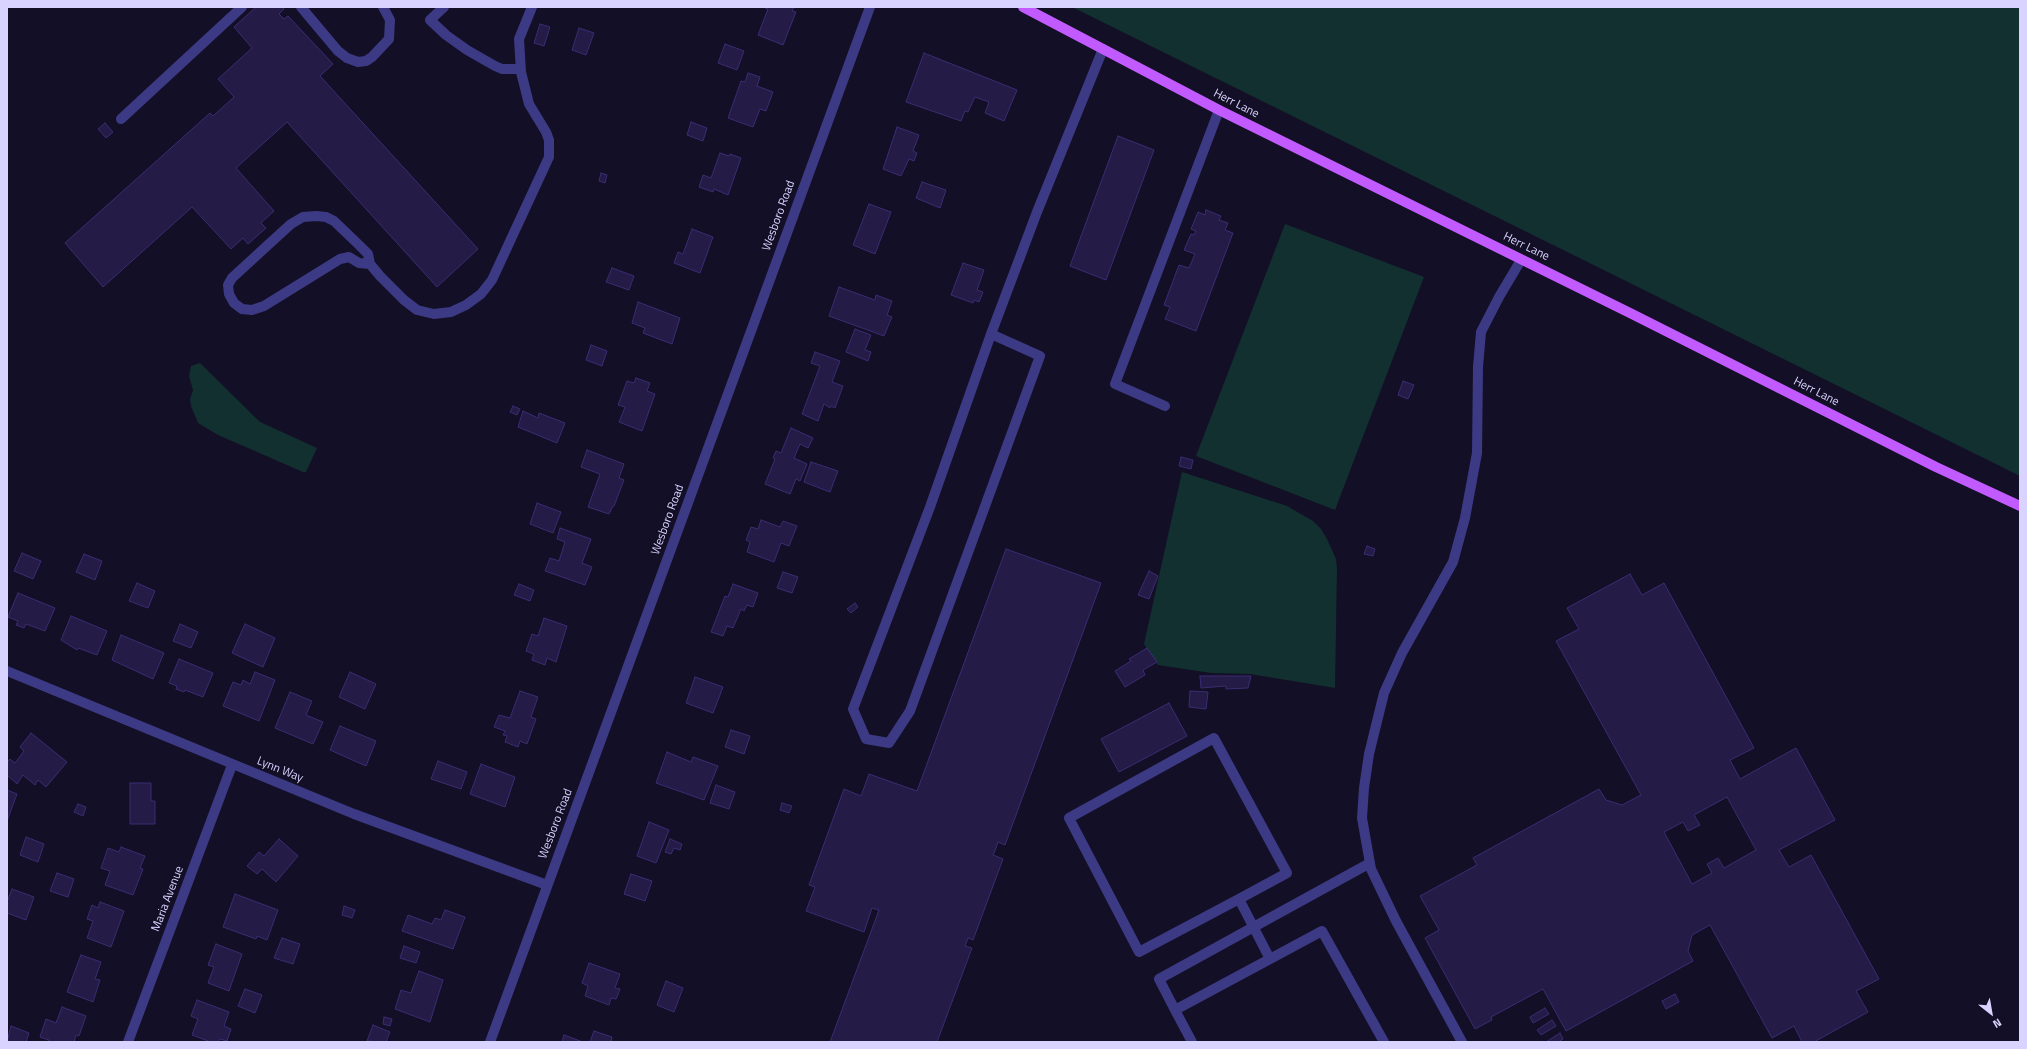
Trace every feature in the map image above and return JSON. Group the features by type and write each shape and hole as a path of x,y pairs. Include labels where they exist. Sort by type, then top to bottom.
{"main road":[{"name":"Herr Lane","path":"1023,7 1219,110 1936,467 2020,506"}],"street":[{"path":"121,119 242,7"},
{"path":"301,7 338,51 347,58 358,62 366,61 372,57 389,39 390,20 382,7"},
{"path":"444,7 430,20 446,35 467,50 495,66 502,69 520,69"},
{"path":"370,264 359,263 349,257 340,259 264,306 252,310 242,309 234,303 229,294 228,285 232,278 291,224 308,216 326,217 334,221 368,254 370,264 404,300 417,310 429,313 451,312 466,305 481,294 489,284 549,157 549,140 546,132 529,104 520,69 519,39 532,7"},
{"name":"Wesboro Road","path":"490,1042 870,7"},
{"path":"991,334 1040,356 910,711 889,743 866,739 853,709 930,507 991,334 1037,212 1103,49"},
{"path":"1165,406 1115,384 1219,110"},
{"path":"1462,1042 1396,921 1376,879 1370,863 1362,818 1364,788 1376,723 1384,693 1402,653 1453,562 1465,518 1477,454 1478,367 1481,332 1499,297 1521,260"},
{"name":"Lynn Way","path":"7,671 354,814 547,885"},
{"path":"1214,738 1287,873 1239,899 1139,952 1069,818 1214,738"},
{"name":"Maria Avenue","path":"128,1042 232,765"},
{"path":"1192,1042 1159,979 1370,863"},
{"path":"1239,899 1270,959"},
{"path":"1175,1010 1322,931 1384,1042"}],"green space":[{"path":"1072,7 2020,7 2020,476"},
{"path":"1285,224 1424,277 1335,510 1196,456"},
{"path":"200,363 260,422 317,448 306,472 218,435 198,423 191,406 190,399 193,390 189,376 191,366"},
{"path":"1182,472 1287,506 1313,521 1321,529 1336,559 1337,569 1335,688 1250,674 1211,673 1158,665 1144,644"}],"building":[{"path":"256,7 282,7 284,9 279,14 284,19 288,16 333,64 320,76 478,249 437,287 287,122 236,168 274,211 261,223 266,228 248,244 243,238 231,249 192,207 103,287 65,243 210,113 213,116 234,97 218,79 252,48 234,27"},
{"path":"763,7 794,7 792,11 796,12 783,45 758,35 768,9"},
{"path":"540,24 550,27 544,46 534,43"},
{"path":"579,28 594,33 586,55 572,50"},
{"path":"725,44 744,51 737,70 718,63"},
{"path":"924,53 1017,90 1004,121 985,113 989,102 975,97 968,112 965,111 961,121 906,102"},
{"path":"748,73 760,77 757,86 773,92 766,111 760,109 753,127 728,118 741,81 745,82"},
{"path":"691,122 707,128 703,141 687,135"},
{"path":"105,123 113,132 106,138 98,129"},
{"path":"897,127 919,135 913,151 917,153 914,161 909,159 901,176 883,169"},
{"path":"1118,136 1154,150 1106,280 1070,266"},
{"path":"720,153 729,156 730,154 741,158 728,195 714,189 713,192 699,187 703,175 711,178"},
{"path":"601,173 607,175 605,183 599,181"},
{"path":"922,182 946,190 940,208 916,198"},
{"path":"869,204 891,212 875,254 853,245"},
{"path":"1206,210 1221,216 1219,220 1228,223 1225,230 1233,233 1196,331 1165,319 1170,307 1164,305 1179,265 1189,268 1195,254 1184,250 1191,234 1194,235 1196,231 1191,229 1198,212 1205,215"},
{"path":"692,229 713,237 700,273 674,263 678,252 683,254"},
{"path":"963,263 984,270 977,290 983,292 979,302 974,300 973,303 951,295"},
{"path":"612,268 634,276 629,290 606,282"},
{"path":"839,287 875,300 876,295 892,301 887,315 892,317 884,336 829,316"},
{"path":"638,302 680,318 672,344 643,333 645,328 632,323"},
{"path":"855,329 871,335 865,350 871,352 868,361 846,352"},
{"path":"591,345 607,351 602,366 586,360"},
{"path":"815,352 840,361 832,382 843,386 835,408 831,406 830,408 824,404 818,421 802,414 820,366 811,363"},
{"path":"636,378 650,383 647,391 655,394 642,431 619,422 625,407 618,405 627,381 634,383"},
{"path":"1403,381 1414,385 1408,399 1398,395"},
{"path":"513,406 520,409 517,415 510,412"},
{"path":"523,411 538,418 539,413 565,423 557,443 518,427"},
{"path":"791,428 813,438 808,448 800,444 794,458 807,464 800,481 796,479 790,494 765,484 775,459 773,458 776,451 781,453"},
{"path":"587,450 624,464 619,478 624,480 614,506 609,514 588,507 600,474 581,467"},
{"path":"1181,457 1193,460 1191,469 1179,466"},
{"path":"811,462 838,471 830,492 804,482"},
{"path":"537,503 561,512 553,533 530,524"},
{"path":"761,520 780,527 783,521 797,526 789,546 781,543 774,562 747,552 750,542 746,540 751,527 758,529"},
{"path":"560,528 591,539 582,563 592,567 585,585 545,571 550,558 559,561 565,542 557,539"},
{"path":"1367,546 1375,549 1373,556 1364,554"},
{"path":"1006,549 1101,583 1005,845 998,842 993,855 1003,859 973,940 968,938 965,946 972,948 937,1042 830,1042 879,910 872,908 864,932 806,911 815,887 809,885 844,789 861,796 869,774 917,791"},
{"path":"22,553 41,561 33,579 14,571"},
{"path":"84,554 102,561 95,580 76,572"},
{"path":"1149,571 1158,576 1149,599 1138,595"},
{"path":"783,572 798,577 792,593 777,588"},
{"path":"1630,574 1642,595 1664,583 1754,748 1730,760 1740,779 1796,748 1835,820 1779,850 1789,867 1811,855 1879,979 1856,991 1868,1012 1814,1042 1802,1042 1794,1026 1772,1038 1710,925 1692,935 1688,951 1693,961 1566,1031 1543,989 1491,1017 1492,1020 1475,1029 1425,938 1439,930 1420,896 1477,865 1473,858 1599,789 1606,800 1622,805 1641,795 1556,641 1579,629 1567,608","holes":["1727,797 1756,850 1724,868 1718,858 1707,864 1712,873 1692,884 1664,832 1683,822 1688,831 1700,825 1694,815"]},
{"path":"137,583 155,591 148,608 129,601"},
{"path":"519,584 534,590 530,601 514,595"},
{"path":"733,584 758,593 753,607 747,605 744,611 741,609 733,628 727,626 723,636 711,632 725,596 728,597"},
{"path":"18,593 55,608 45,631 26,624 24,628 16,625 18,621 8,617"},
{"path":"855,603 858,607 851,613 847,609"},
{"path":"71,616 107,631 97,655 78,648 77,650 61,640"},
{"path":"544,618 567,626 556,662 547,658 545,665 532,660 534,654 526,651 532,634 538,636"},
{"path":"180,624 198,632 191,648 173,641"},
{"path":"245,624 275,638 263,667 232,653"},
{"path":"121,635 164,653 153,679 112,660"},
{"path":"1147,648 1157,662 1143,670 1145,675 1125,687 1115,671 1131,661 1129,659"},
{"path":"179,659 213,673 203,697 185,690 184,692 176,689 177,686 169,683"},
{"path":"255,672 275,680 259,721 223,706 233,682 241,685 243,680 250,684"},
{"path":"350,672 376,684 365,709 339,697"},
{"path":"1200,676 1251,676 1248,688 1226,689 1226,686 1201,688"},
{"path":"695,677 723,687 713,713 686,703"},
{"path":"520,691 538,697 531,717 536,719 527,744 520,741 518,747 505,742 507,736 503,735 505,731 494,727 499,715 510,718"},
{"path":"1190,691 1208,692 1206,709 1189,707"},
{"path":"290,692 312,701 306,715 323,722 313,744 275,728"},
{"path":"1169,703 1187,736 1119,772 1101,739"},
{"path":"340,726 376,741 366,766 330,750"},
{"path":"731,730 750,736 744,754 725,747"},
{"path":"31,733 67,762 46,787 38,780 35,785 23,775 17,784 7,775 7,762 10,759 15,763 24,751 20,747"},
{"path":"667,752 691,762 693,757 718,766 704,800 656,783"},
{"path":"438,761 467,772 461,789 431,779"},
{"path":"481,764 515,777 505,807 470,794"},
{"path":"130,783 151,783 151,801 155,801 155,824 130,824"},
{"path":"716,785 735,792 729,809 710,803"},
{"path":"7,790 17,794 7,821"},
{"path":"782,803 792,806 789,813 780,810"},
{"path":"78,804 86,807 83,816 74,812"},
{"path":"649,822 669,830 656,863 637,856"},
{"path":"26,837 44,844 38,862 20,855"},
{"path":"279,839 298,856 276,882 262,869 257,874 247,866 259,852 264,856"},
{"path":"670,839 682,844 680,850 674,848 671,854 665,852"},
{"path":"121,847 145,856 140,868 143,869 133,895 105,885 110,871 101,868 108,848 119,852"},
{"path":"57,873 74,879 68,897 50,891"},
{"path":"631,874 652,881 645,901 624,894"},
{"path":"12,889 34,897 26,920 7,913 7,902"},
{"path":"235,894 278,910 267,940 257,936 256,939 223,927"},
{"path":"100,902 124,911 111,947 87,938 93,921 87,919 92,905 98,908"},
{"path":"344,906 355,910 352,918 342,915"},
{"path":"445,910 465,917 453,949 402,931 408,915 432,924 435,918 441,920"},
{"path":"282,938 300,944 293,964 274,958"},
{"path":"216,944 242,954 229,991 208,983 214,967 208,965"},
{"path":"404,946 420,952 416,963 400,958"},
{"path":"81,955 101,962 95,979 100,980 93,1002 67,992"},
{"path":"589,963 620,974 615,988 620,989 616,999 611,998 609,1005 585,996 588,986 582,983"},
{"path":"419,971 443,980 430,1022 395,1009 401,990 411,993"},
{"path":"666,981 683,988 674,1012 657,1005"},
{"path":"245,989 262,995 255,1013 238,1006"},
{"path":"1675,994 1679,1002 1666,1009 1662,1001"},
{"path":"197,1000 229,1012 224,1026 231,1029 227,1041 220,1039 218,1042 211,1042 192,1035 198,1019 191,1016"},
{"path":"62,1007 86,1016 79,1036 76,1035 74,1042 48,1042 49,1040 40,1037 46,1019 56,1023"},
{"path":"1545,1008 1549,1014 1533,1023 1530,1017"},
{"path":"384,1017 392,1019 390,1026 383,1024"},
{"path":"1552,1020 1556,1026 1541,1035 1537,1030"},
{"path":"373,1025 390,1032 386,1042 367,1041"},
{"path":"11,1026 29,1033 26,1042 7,1042"},
{"path":"594,1031 612,1037 611,1042 590,1042"},
{"path":"1560,1033 1563,1039 1558,1042 1546,1042"},
{"path":"564,1035 583,1042 562,1042"}]}
